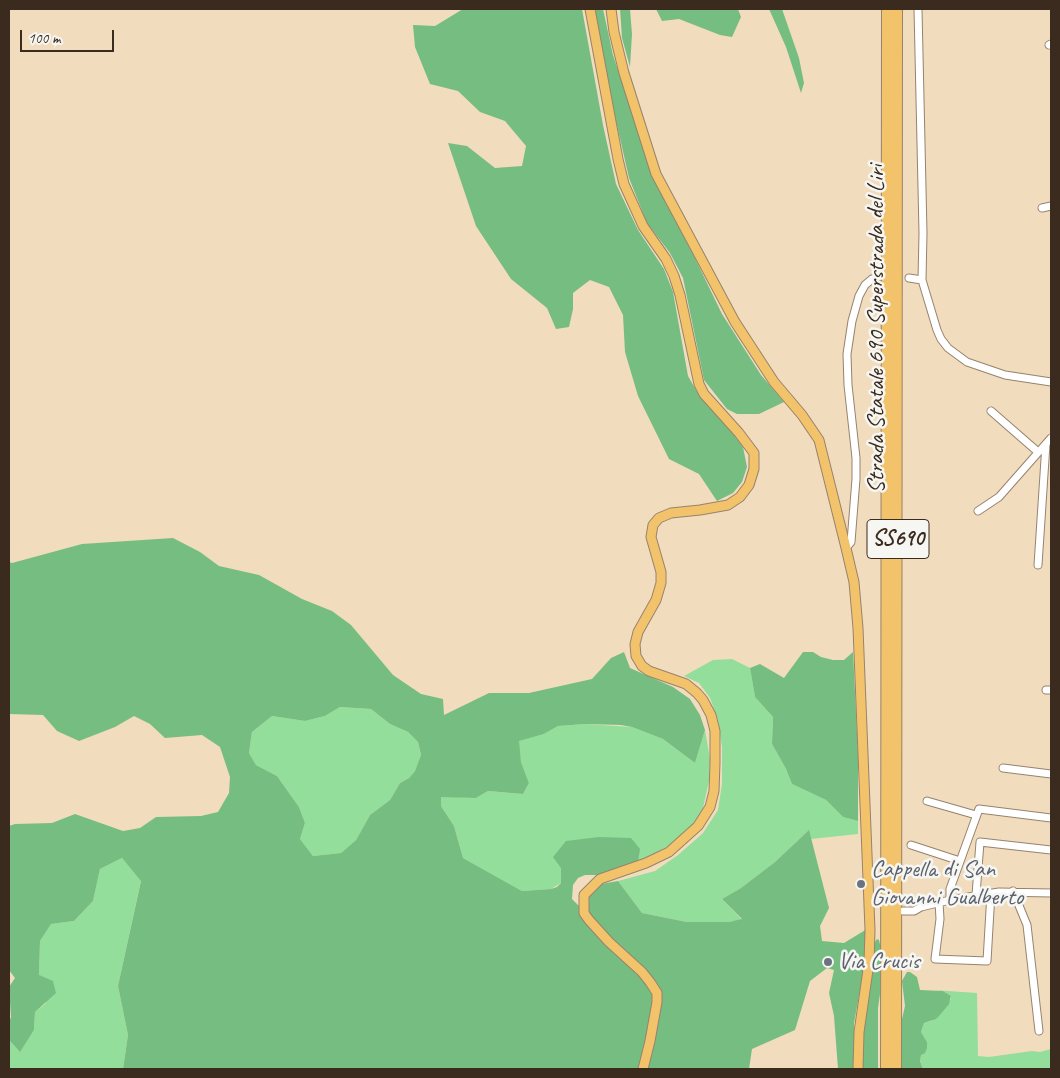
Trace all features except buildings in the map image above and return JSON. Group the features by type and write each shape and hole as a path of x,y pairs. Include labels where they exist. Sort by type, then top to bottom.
{"highway":[{"name":"Strada Statale 690 Superstrada del Liri","path":"886,1069 887,9"},
{"name":"Strada Statale 690 Superstrada del Liri","path":"896,1069 897,9"}],"main road":[{"path":"590,9 624,184 643,226 666,259 674,276 699,384 704,394 754,453 754,469 749,485 740,497 728,505 671,513 659,518 653,525 651,537 661,572 661,583 656,600 639,628 635,644 636,656 642,666 649,671 686,684 697,692 711,715 715,731 715,763 714,791 710,807 698,826 669,852 646,863 600,879 584,895 584,913 589,920 609,942 642,972 657,993 658,1002 643,1069"},
{"path":"611,9 624,73 656,174 735,322 774,382 820,440 854,582 858,628 870,930 869,963 859,1032 858,1069"}],"street":[{"path":"918,9 923,239 922,280 939,336 955,355 971,364 1008,376 1051,382"},
{"path":"1042,208 1051,206"},
{"path":"846,548 851,542 856,479 856,458 848,385 847,354 852,321 859,296 865,285 878,277"},
{"path":"909,278 922,280"},
{"path":"991,411 1038,452"},
{"path":"978,511 999,497 1049,441"},
{"path":"1038,565 1049,441"},
{"path":"1002,768 1051,774"},
{"path":"927,800 976,814"},
{"path":"950,900 950,889 978,809 1051,818"},
{"path":"976,895 980,842 1051,850"},
{"path":"911,845 960,861"},
{"path":"1013,891 1027,925 1039,1032"},
{"path":"902,911 914,911 920,907 939,902 990,893 1013,891 1051,893"},
{"path":"939,902 940,930 935,959 987,961 990,893"}],"green space":[{"path":"463,9 582,9 603,125 616,184 638,230 664,269 673,292 688,376 700,397 720,416 743,447 747,467 742,482 733,493 717,501 699,474 669,459 638,396 625,352 623,315 609,287 590,280 573,293 573,309 569,327 556,329 547,308 511,279 476,226 448,143 467,146 495,168 522,166 526,146 505,121 480,112 458,91 430,84 415,47 413,25 435,26"},
{"path":"595,9 603,9 613,55 654,180 722,314 761,375 784,402 759,414 737,414 727,409 704,380 683,278 670,253 647,223 629,178 612,103"},
{"path":"620,9 630,9 632,34 630,67 622,38"},
{"path":"656,9 738,9 741,17 732,37 720,35 679,19 662,21"},
{"path":"769,9 782,9 799,58 804,83 801,93 786,47"},
{"path":"173,538 200,552 219,566 259,575 302,599 332,611 351,625 393,675 421,694 443,699 444,715 489,693 529,693 592,679 611,658 624,652 630,668 673,687 690,699 700,715 705,730 695,763 663,739 632,727 621,725 585,724 558,726 544,734 519,741 521,762 529,783 523,794 488,791 476,798 441,797 441,806 454,826 463,858 522,891 551,889 561,883 561,868 553,857 566,841 599,837 631,838 640,849 638,862 615,871 599,875 585,875 578,878 573,885 572,899 578,905 586,907 588,897 601,884 618,881 642,913 687,922 729,922 742,919 722,899 741,888 775,862 809,830 829,908 820,926 822,941 844,943 867,929 866,957 854,1023 854,1069 838,1069 834,1016 829,993 834,970 827,968 810,981 795,1030 752,1049 749,1069 123,1069 128,1035 118,986 141,881 122,858 100,869 93,901 74,921 51,924 40,941 39,975 53,981 56,993 35,1012 34,1030 20,1052 9,1040 9,1022 11,1017 9,987 15,978 9,970 9,826 15,824 52,823 75,814 123,831 140,828 156,817 201,816 218,812 229,793 230,777 220,747 202,735 165,738 150,724 134,716 115,727 79,741 57,731 43,715 9,714 9,562 12,563 82,544","holes":["340,707 371,709 390,724 408,732 418,742 421,755 415,771 409,778 400,783 390,800 370,815 356,840 341,853 313,856 300,839 305,823 299,807 277,776 256,765 249,753 252,732 272,716 305,721 325,716"]},
{"path":"803,652 813,652 821,657 833,660 844,660 853,652 858,754 858,821 843,817 826,800 792,784 772,744 773,717 755,697 750,668 760,664 784,678"},
{"path":"732,659 750,668 755,697 773,717 772,744 792,784 826,800 843,817 858,821 858,834 811,839 808,831 775,862 741,888 722,899 742,920 729,922 687,922 642,913 618,881 655,871 678,855 703,833 718,810 722,784 722,747 718,720 710,698 699,683 684,676 713,660"},
{"path":"340,707 371,709 390,724 408,732 418,742 421,756 415,771 409,778 400,783 390,800 370,815 356,840 341,853 313,856 300,839 305,823 299,807 277,776 256,765 249,753 252,732 272,716 305,721 325,716"},
{"path":"585,724 632,727 663,739 695,763 705,730 710,759 709,781 703,808 690,829 670,845 638,862 561,868 561,883 551,889 522,891 463,858 454,826 441,806 441,796 476,798 488,791 523,794 529,783 521,762 518,741 544,734 558,726"},
{"path":"122,858 141,880 118,986 128,1035 123,1069 9,1069 9,1040 19,1051 34,1030 35,1012 46,1003 39,975 40,941 51,924 74,921 93,901 100,869"},
{"path":"877,939 881,949 878,1008 878,1069 861,1069 863,1060 861,1052 864,1006 874,969 873,945"},
{"path":"907,972 917,977 920,990 943,991 951,996 949,1004 936,1019 924,1023 921,1032 927,1042 927,1048 925,1053 921,1055 920,1061 923,1069 901,1069 902,1019 905,1006 902,981"},
{"path":"934,990 977,993 978,1056 989,1057 1032,1051 1040,1052 1051,1049 1051,1069 923,1069 920,1060 927,1042 921,1032 924,1023 940,1015 951,999 951,996 943,991"}],"place":[{"name":"Cappella di San Giovanni Gualberto","path":"861,884"},
{"name":"Via Crucis","path":"828,962"}]}
